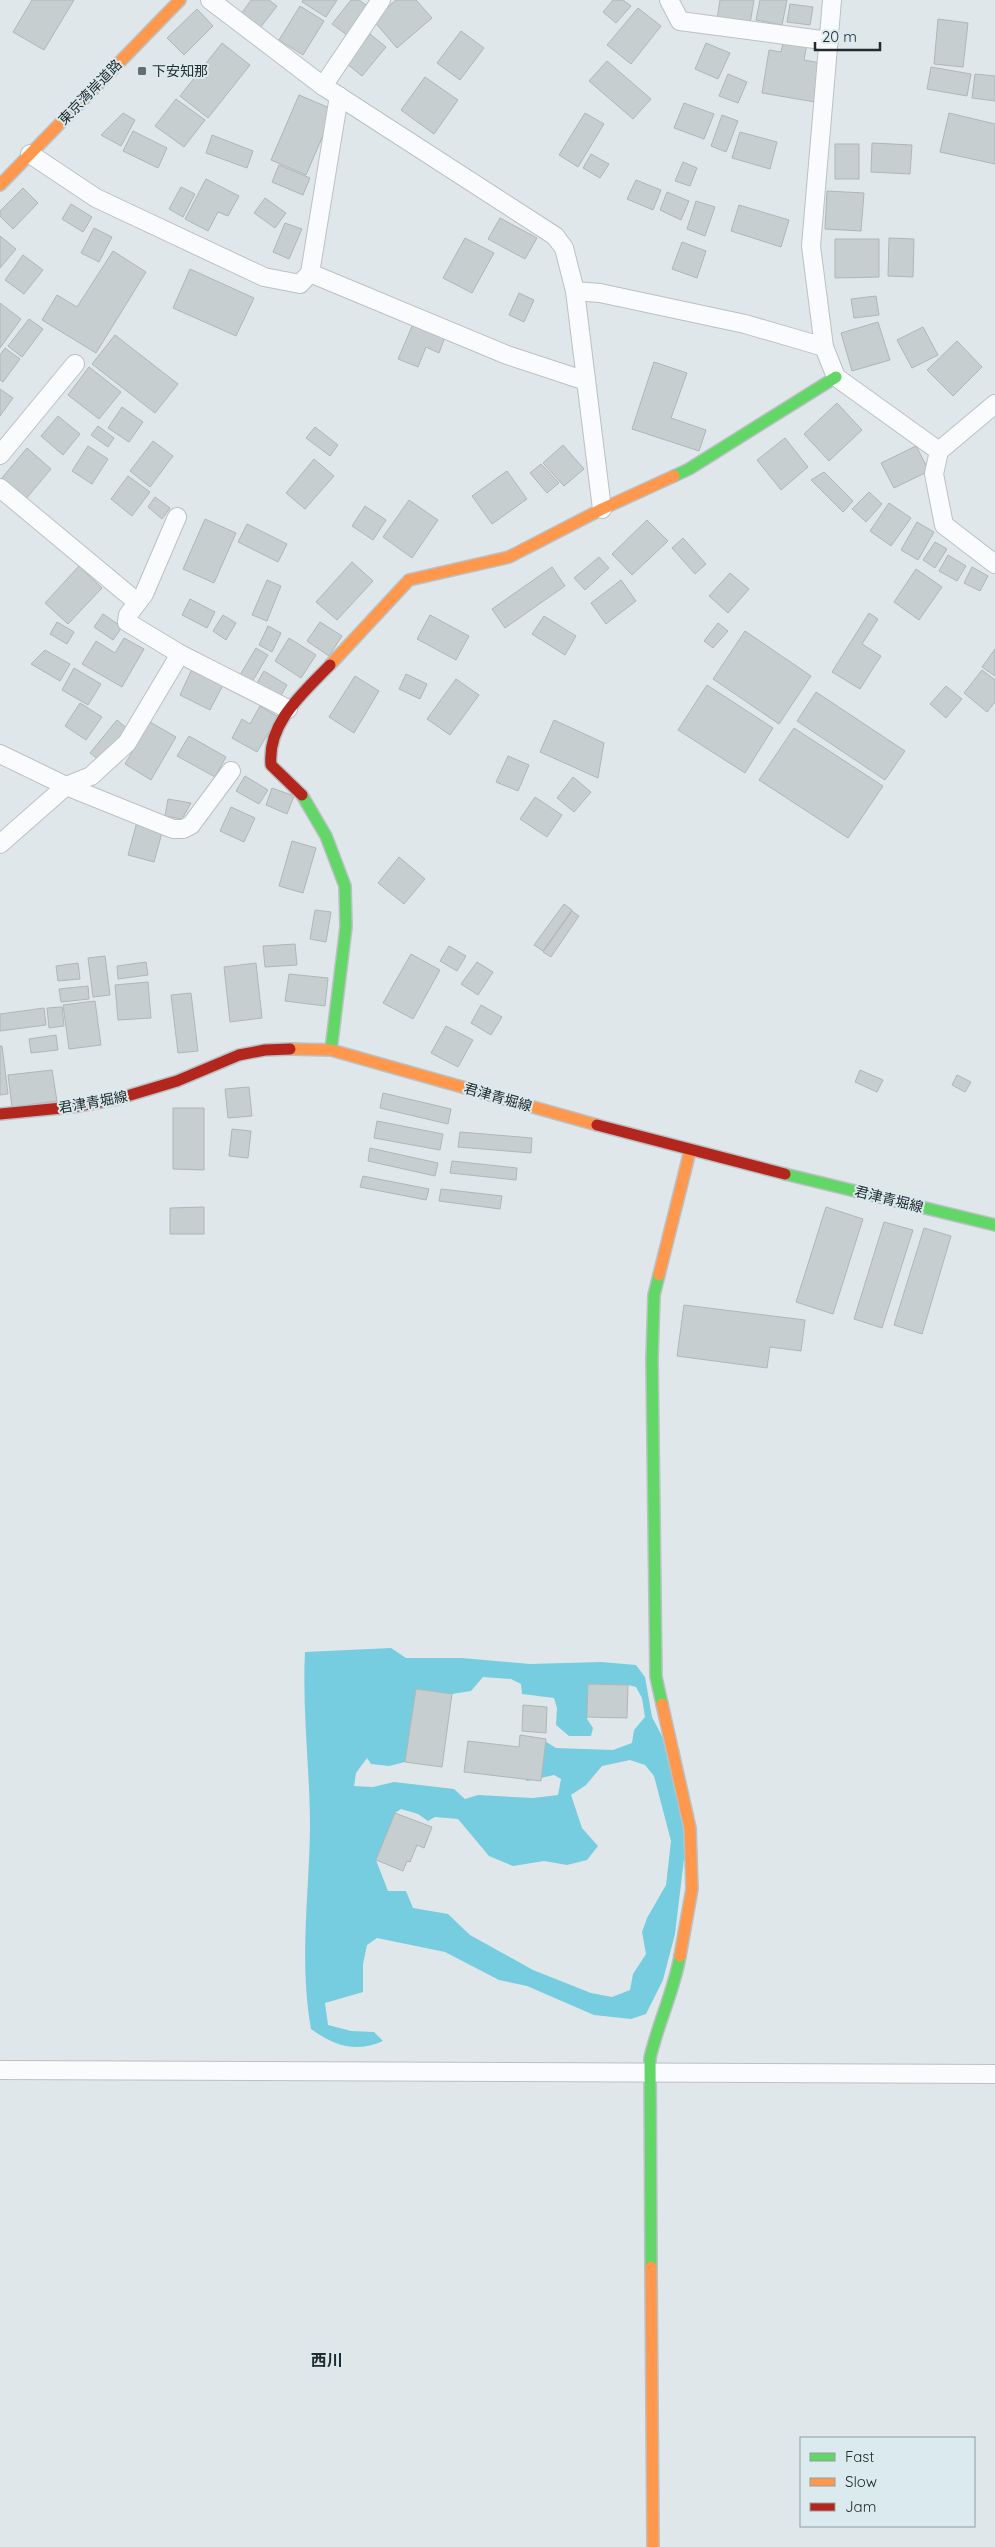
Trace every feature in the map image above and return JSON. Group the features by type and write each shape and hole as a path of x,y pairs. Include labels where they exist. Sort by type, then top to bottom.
{"main road":[{"name":"東京湾岸道路","path":"0,185 180,0"},
{"path":"332,1050 346,927 345,886 326,836 312,810 302,795 271,765 272,742 288,709 409,580 509,557 689,469 836,377"},
{"name":"君津青堀線","path":"0,1114 72,1107 117,1100 177,1081 239,1055 266,1050 314,1048 332,1050 690,1151 995,1225"},
{"path":"653,2547 650,2074 656,2031 678,1970 692,1889 690,1828 656,1677 652,1360 654,1295 690,1151"}],"street":[{"path":"210,0 323,86 555,236 564,248 575,291 602,510"},
{"path":"323,86 381,0"},
{"path":"668,0 680,21 829,41"},
{"path":"832,0 811,246 824,347 836,377 939,450"},
{"path":"30,154 96,198 264,277 300,284 310,272 339,96"},
{"path":"310,272 507,355 586,381"},
{"path":"575,291 600,293 745,324 824,347"},
{"path":"0,455 76,364"},
{"path":"995,404 939,450 934,474 944,525 995,564"},
{"path":"0,488 137,602"},
{"path":"176,516 144,594 128,615 127,622 180,654 288,709"},
{"path":"0,844 66,786 91,776 127,743 180,654"},
{"path":"0,754 66,786 173,829 182,829 191,825 230,771"},
{"path":"0,2070 995,2074"}],"shaded area":[{"path":"391,1648 406,1658 462,1658 530,1664 601,1662 636,1665 645,1677 652,1717 662,1736 687,1834 675,1934 663,1980 646,2014 631,2019 594,2015 527,1986 499,1980 445,1952 377,1938 367,1945 363,1964 363,1992 325,2003 328,2025 351,2031 374,2032 383,2041 364,2047 346,2046 328,2040 311,2029 307,2004 305,1953 310,1828 304,1674 305,1652","holes":["483,1677 511,1679 521,1684 522,1694 554,1698 557,1708 556,1725 569,1736 591,1736 593,1728 587,1719 588,1684 636,1687 642,1698 645,1717 634,1730 632,1743 613,1750 556,1748 543,1740 519,1774 527,1781 554,1775 561,1779 558,1795 533,1798 478,1795 465,1799 454,1789 394,1782 373,1787 354,1786 356,1773 367,1758 371,1764 389,1766 405,1762 416,1689 452,1694 471,1691","630,1760 645,1765 654,1776 671,1841 666,1885 647,1918 642,1932 646,1954 633,1974 630,1990 612,1997 591,1993 533,1970 470,1935 448,1914 413,1908 406,1891 388,1891 376,1860 395,1813 401,1809 418,1814 428,1821 435,1817 458,1819 489,1856 513,1866 544,1861 567,1865 587,1860 598,1846 582,1828 571,1795 586,1785 602,1766"]}],"building":[{"path":"32,0 74,0 44,50 13,32"},
{"path":"251,0 269,0 277,6 260,28 241,14"},
{"path":"303,0 337,0 326,17 302,2"},
{"path":"351,0 359,0 369,7 347,35 332,24"},
{"path":"396,0 416,0 432,18 397,48 373,20"},
{"path":"613,0 623,0 631,6 616,23 603,12"},
{"path":"720,0 754,0 750,24 717,19"},
{"path":"760,0 787,0 782,25 756,20"},
{"path":"790,4 813,7 810,25 787,22"},
{"path":"300,6 324,21 303,55 279,40"},
{"path":"638,8 661,26 631,64 607,45"},
{"path":"197,9 213,26 184,55 167,38"},
{"path":"938,19 968,23 963,67 934,64"},
{"path":"461,31 484,48 460,80 437,63"},
{"path":"370,34 386,47 362,76 346,63"},
{"path":"784,39 807,43 804,60 821,63 815,102 762,93 769,50 781,52"},
{"path":"222,43 250,65 208,118 180,96"},
{"path":"706,43 730,53 718,79 695,69"},
{"path":"607,61 651,99 633,119 589,81"},
{"path":"931,67 971,74 967,96 927,89"},
{"path":"728,74 747,82 738,103 719,96"},
{"path":"975,74 995,76 995,101 972,98"},
{"path":"425,77 458,100 434,134 401,110"},
{"path":"299,95 334,110 306,175 271,160"},
{"path":"176,99 205,120 184,147 155,126"},
{"path":"684,103 714,114 704,139 674,128"},
{"path":"123,113 135,120 121,146 101,135"},
{"path":"585,113 604,124 578,167 559,155"},
{"path":"949,113 995,124 995,164 940,152"},
{"path":"722,115 738,121 726,152 711,146"},
{"path":"133,131 167,148 158,168 123,151"},
{"path":"740,132 777,142 770,169 732,158"},
{"path":"212,135 253,151 247,168 206,153"},
{"path":"872,143 912,145 910,174 871,172"},
{"path":"835,144 859,144 859,179 835,179"},
{"path":"591,154 609,164 600,178 583,168"},
{"path":"683,162 697,168 690,186 675,181"},
{"path":"279,165 310,178 303,195 272,182"},
{"path":"206,179 239,196 228,216 218,212 208,231 185,219"},
{"path":"636,180 661,190 653,210 627,199"},
{"path":"181,187 195,194 183,217 169,209"},
{"path":"23,188 38,203 13,229 0,216 0,211"},
{"path":"827,191 864,193 861,231 825,229"},
{"path":"667,192 689,201 681,220 660,210"},
{"path":"265,198 286,213 275,228 254,213"},
{"path":"696,201 715,207 705,236 687,229"},
{"path":"71,204 92,217 83,232 62,219"},
{"path":"739,205 789,220 781,247 731,231"},
{"path":"500,218 537,238 525,259 488,239"},
{"path":"285,223 302,229 289,259 273,252"},
{"path":"94,228 112,237 99,262 81,253"},
{"path":"0,236 16,249 0,268"},
{"path":"465,238 494,253 472,293 443,278"},
{"path":"889,238 914,239 913,277 888,276"},
{"path":"835,239 879,239 879,277 835,278"},
{"path":"682,242 706,251 697,278 672,269"},
{"path":"113,251 146,272 96,353 42,320 57,295 77,307"},
{"path":"23,255 43,270 24,294 5,280"},
{"path":"190,269 254,298 236,336 173,308"},
{"path":"519,293 534,300 524,322 509,315"},
{"path":"876,296 879,315 854,318 851,299"},
{"path":"0,303 21,319 0,348"},
{"path":"29,319 43,329 22,357 8,346"},
{"path":"878,322 890,360 852,371 841,333"},
{"path":"413,324 445,337 439,353 426,347 418,367 398,359"},
{"path":"923,327 938,355 912,368 897,340"},
{"path":"115,335 178,384 155,413 92,364"},
{"path":"957,341 982,367 953,396 927,370"},
{"path":"5,348 20,359 3,382 0,380 0,355"},
{"path":"654,362 687,373 671,418 706,430 699,451 632,429"},
{"path":"89,367 121,392 99,419 68,395"},
{"path":"0,389 13,398 0,416"},
{"path":"837,403 862,430 829,461 804,434"},
{"path":"122,407 143,422 129,442 108,428"},
{"path":"58,416 80,434 63,455 41,436"},
{"path":"98,426 114,438 108,447 91,435"},
{"path":"315,427 338,445 330,456 306,438"},
{"path":"785,438 808,467 781,490 757,460"},
{"path":"153,441 173,456 150,487 130,471"},
{"path":"563,445 584,469 564,486 543,463"},
{"path":"88,446 108,459 92,484 72,471"},
{"path":"916,446 929,471 894,488 881,463"},
{"path":"27,448 51,469 25,500 1,479"},
{"path":"314,459 334,476 305,509 286,493"},
{"path":"541,464 559,483 547,493 530,473"},
{"path":"507,471 527,499 492,524 472,496"},
{"path":"824,472 853,501 843,512 811,480"},
{"path":"128,476 150,492 132,516 111,499"},
{"path":"869,492 882,504 866,522 852,509"},
{"path":"155,497 170,508 162,519 148,507"},
{"path":"409,500 438,520 412,558 383,537"},
{"path":"889,503 911,518 891,546 870,531"},
{"path":"365,506 386,520 373,540 352,526"},
{"path":"205,519 236,533 214,583 183,569"},
{"path":"647,520 668,541 632,575 612,554"},
{"path":"917,522 934,532 918,560 901,550"},
{"path":"247,524 287,544 278,562 238,542"},
{"path":"683,538 706,564 695,574 672,548"},
{"path":"935,542 947,549 935,568 923,560"},
{"path":"948,555 966,566 957,581 939,571"},
{"path":"599,557 609,568 585,590 574,578"},
{"path":"352,562 373,581 337,620 316,602"},
{"path":"79,566 102,588 68,624 45,603"},
{"path":"552,567 565,586 505,628 492,609"},
{"path":"972,567 988,576 980,591 964,583"},
{"path":"916,569 942,587 919,620 894,602"},
{"path":"730,573 749,589 728,613 709,596"},
{"path":"267,580 281,586 267,621 252,615"},
{"path":"621,580 636,601 606,624 591,603"},
{"path":"190,599 215,612 207,628 182,615"},
{"path":"869,613 878,619 862,644 881,656 860,689 832,672"},
{"path":"103,614 122,627 113,640 94,627"},
{"path":"223,615 236,623 226,640 213,631"},
{"path":"430,615 469,636 456,660 417,639"},
{"path":"544,616 576,636 565,655 532,634"},
{"path":"57,622 74,632 67,644 50,634"},
{"path":"320,622 342,636 329,656 307,641"},
{"path":"718,623 728,631 713,648 704,641"},
{"path":"268,626 281,633 272,652 259,645"},
{"path":"745,631 811,676 779,724 713,679"},
{"path":"124,638 144,649 122,687 82,664 96,641 115,653"},
{"path":"289,638 316,655 301,678 275,661"},
{"path":"256,648 268,655 252,682 240,675"},
{"path":"995,649 995,676 982,667"},
{"path":"45,650 70,664 60,681 31,664"},
{"path":"74,668 101,684 88,705 62,690"},
{"path":"192,669 223,685 210,710 180,695"},
{"path":"982,670 995,680 995,702 987,712 964,693"},
{"path":"264,671 287,685 280,697 257,683"},
{"path":"406,674 427,684 420,699 399,689"},
{"path":"355,676 379,691 354,733 329,717"},
{"path":"456,679 479,695 450,735 427,719"},
{"path":"707,685 773,728 745,773 678,730"},
{"path":"946,686 962,699 946,718 930,704"},
{"path":"816,692 905,751 885,780 797,721"},
{"path":"80,703 102,717 86,740 65,726"},
{"path":"260,706 278,717 257,752 232,738 242,719 250,724"},
{"path":"117,720 130,731 104,764 90,753"},
{"path":"554,720 604,743 598,778 540,752"},
{"path":"150,722 176,737 151,780 125,764"},
{"path":"794,728 883,786 848,838 759,780"},
{"path":"189,736 226,757 215,777 177,756"},
{"path":"508,756 529,765 518,791 496,782"},
{"path":"245,776 268,790 259,804 236,791"},
{"path":"573,777 591,792 574,812 557,798"},
{"path":"272,788 294,796 287,814 266,805"},
{"path":"535,797 562,815 547,837 520,819"},
{"path":"168,799 191,803 182,819 165,816"},
{"path":"231,807 255,818 244,842 220,831"},
{"path":"137,822 163,829 154,862 128,855"},
{"path":"292,841 316,848 303,893 279,886"},
{"path":"399,857 425,879 404,904 378,883"},
{"path":"564,904 572,910 543,951 534,945"},
{"path":"315,910 331,912 326,942 310,939"},
{"path":"572,911 579,916 551,957 543,952"},
{"path":"295,944 297,965 265,967 263,946"},
{"path":"449,946 466,956 457,971 440,961"},
{"path":"411,954 440,970 413,1019 383,1003"},
{"path":"105,956 110,995 93,997 88,958"},
{"path":"146,962 148,975 118,979 117,966"},
{"path":"477,962 493,972 478,995 461,984"},
{"path":"78,963 80,979 58,981 56,966"},
{"path":"256,963 262,1018 230,1022 224,967"},
{"path":"289,974 328,978 325,1006 285,1001"},
{"path":"148,982 151,1018 118,1020 115,985"},
{"path":"88,986 89,999 61,1002 59,989"},
{"path":"191,993 198,1051 178,1053 171,995"},
{"path":"95,1001 101,1045 69,1049 63,1005"},
{"path":"481,1005 502,1017 491,1035 471,1023"},
{"path":"62,1007 64,1026 49,1028 47,1008"},
{"path":"44,1008 46,1025 0,1031 0,1014"},
{"path":"446,1026 473,1040 458,1067 431,1053"},
{"path":"56,1035 58,1050 31,1053 29,1039"},
{"path":"0,1046 2,1046 8,1094 0,1095"},
{"path":"52,1070 57,1101 12,1107 8,1075"},
{"path":"860,1070 883,1080 877,1092 855,1082"},
{"path":"957,1075 971,1082 965,1092 952,1085"},
{"path":"249,1087 252,1116 228,1118 225,1089"},
{"path":"383,1093 451,1109 448,1124 380,1108"},
{"path":"173,1108 204,1108 204,1170 173,1169"},
{"path":"377,1121 443,1134 440,1150 374,1138"},
{"path":"232,1129 251,1131 248,1158 229,1156"},
{"path":"460,1132 532,1138 531,1153 458,1147"},
{"path":"370,1148 438,1163 435,1176 368,1161"},
{"path":"452,1161 517,1168 516,1180 450,1173"},
{"path":"363,1176 429,1189 426,1200 360,1187"},
{"path":"441,1189 502,1196 500,1209 439,1201"},
{"path":"204,1207 204,1234 170,1234 170,1208"},
{"path":"826,1207 863,1219 833,1314 796,1302"},
{"path":"884,1222 913,1230 882,1328 854,1319"},
{"path":"924,1228 951,1236 922,1334 894,1325"},
{"path":"684,1305 805,1320 801,1351 770,1347 767,1368 677,1356"},
{"path":"588,1684 628,1685 627,1718 587,1717"},
{"path":"416,1689 452,1694 442,1767 405,1762"},
{"path":"523,1705 547,1707 546,1733 522,1731"},
{"path":"520,1735 546,1739 541,1781 464,1772 468,1741 519,1747"},
{"path":"395,1813 432,1827 424,1848 417,1845 410,1862 407,1861 403,1871 376,1860"}],"traffic: fast":[{"path":"674,476 689,469 836,377"},
{"path":"302,795 326,836 345,886 346,927 331,1050"},
{"path":"785,1174 995,1225"},
{"path":"659,1275 654,1295 652,1360 656,1677 662,1704"},
{"path":"651,2267 650,2058 674,1982 680,1956"}],"traffic: slow":[{"path":"0,185 180,0"},
{"path":"330,665 409,580 509,557 602,509 674,476"},
{"path":"290,1049 331,1050 597,1125"},
{"path":"659,1275 690,1151"},
{"path":"662,1704 690,1828 692,1889 680,1956"},
{"path":"651,2267 653,2547"}],"traffic: jam":[{"path":"302,795 271,765 271,750 281,722 289,710 330,665"},
{"path":"0,1114 72,1107 117,1099 177,1081 239,1055 265,1050 290,1049"},
{"path":"597,1125 785,1174"}],"place":[{"name":"下安知那","path":"142,71"}],"district":[{"name":"西川","path":"327,2360"}]}
